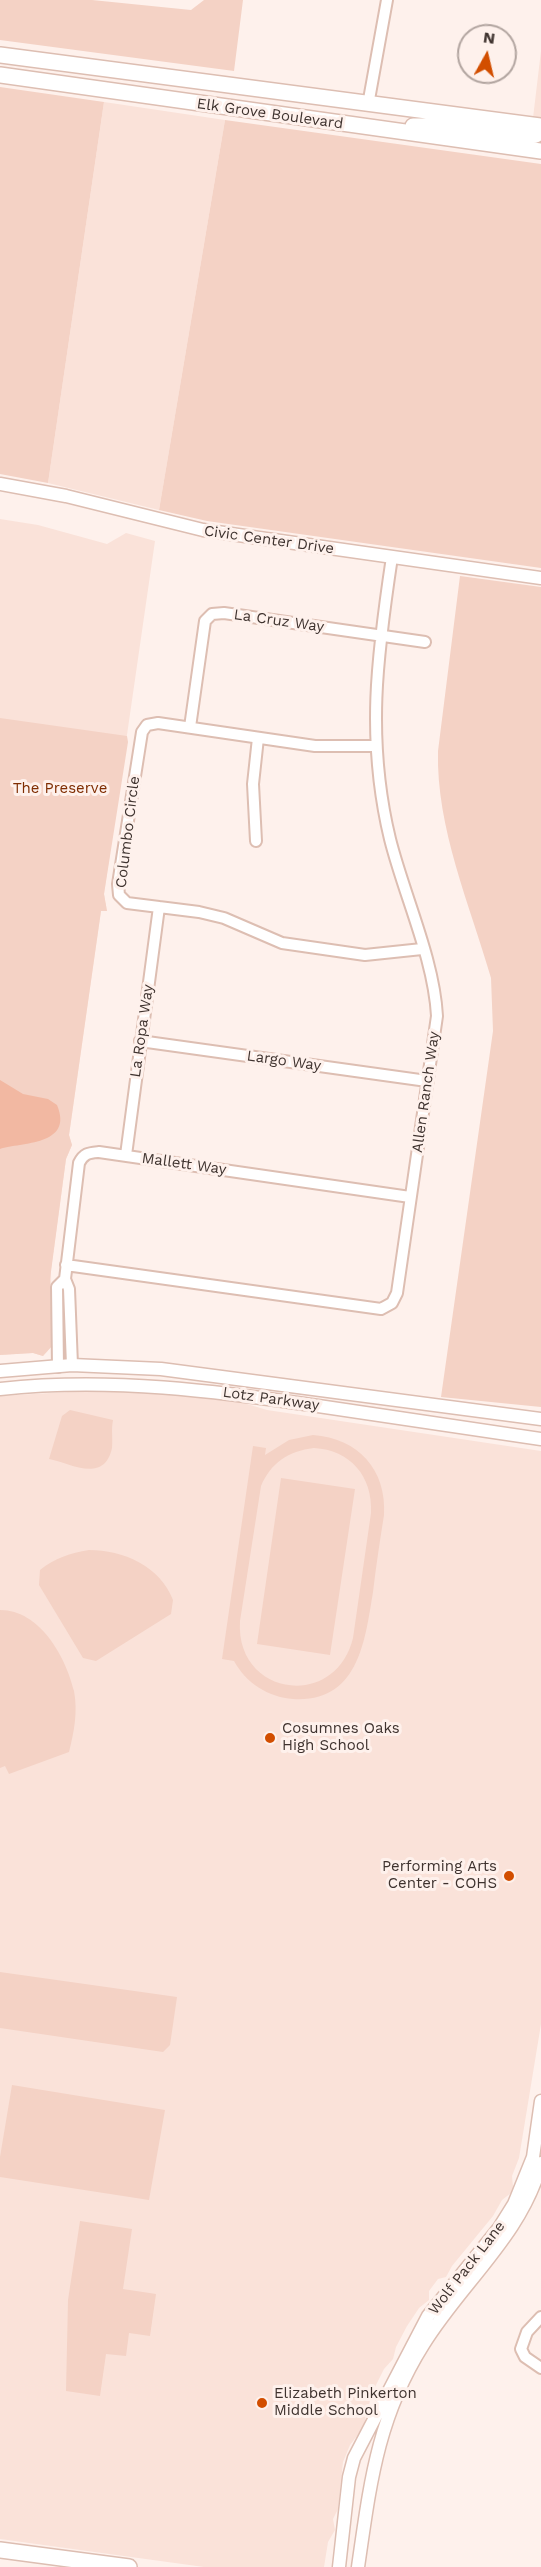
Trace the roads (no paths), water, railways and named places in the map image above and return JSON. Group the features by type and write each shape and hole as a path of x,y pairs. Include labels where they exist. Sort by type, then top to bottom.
{"main road":[{"name":"Elk Grove Boulevard","path":"0,54 541,128"},
{"path":"0,63 34,68 52,62"},
{"name":"Elk Grove Boulevard","path":"0,75 541,152"},
{"path":"402,132 418,125 512,137 536,135 541,128"},
{"path":"0,2550 129,2567"}],"street":[{"path":"368,105 387,0"},
{"name":"Civic Center Drive","path":"0,483 66,496 203,531 541,578"},
{"name":"Allen Ranch Way","path":"66,1265 381,1309 392,1303 397,1293 436,1007 433,982 390,839 375,746 375,681 392,557"},
{"name":"La Cruz Way","path":"190,727 205,621 212,614 224,613 425,642"},
{"name":"Columbo Circle","path":"375,746 315,746 190,727 158,723 147,725 142,732 118,884 119,895 127,903 224,918 282,943 365,955 422,949"},
{"path":"256,841 253,784 258,738"},
{"name":"La Ropa Way","path":"126,1155 159,907"},
{"name":"Largo Way","path":"140,1041 427,1081"},
{"name":"Mallett Way","path":"58,1367 57,1287 64,1279 77,1176 82,1157 99,1152 126,1155 410,1197"},
{"name":"Mallett Way","path":"64,1279 69,1289 72,1365"},
{"name":"Lotz Parkway","path":"0,1371 72,1365 162,1369 541,1419"},
{"name":"Lotz Parkway","path":"0,1389 62,1384 160,1386 261,1397 541,1439"},
{"name":"Wolf Pack Lane","path":"339,2567 349,2477 354,2458 429,2316 499,2228 514,2204 533,2157 541,2101"},
{"name":"Wolf Pack Lane","path":"358,2567 375,2459 400,2389 415,2358 446,2310 517,2222 530,2198 541,2163"},
{"path":"541,2317 527,2332 521,2349 525,2357 541,2368"}],"place":[{"name":"Cosumnes Oaks High School","path":"270,1738"},
{"name":"Performing Arts Center - COHS","path":"509,1876"},
{"name":"Elizabeth Pinkerton Middle School","path":"262,2403"}],"park label":[{"name":"The Preserve","path":"60,789"}]}
